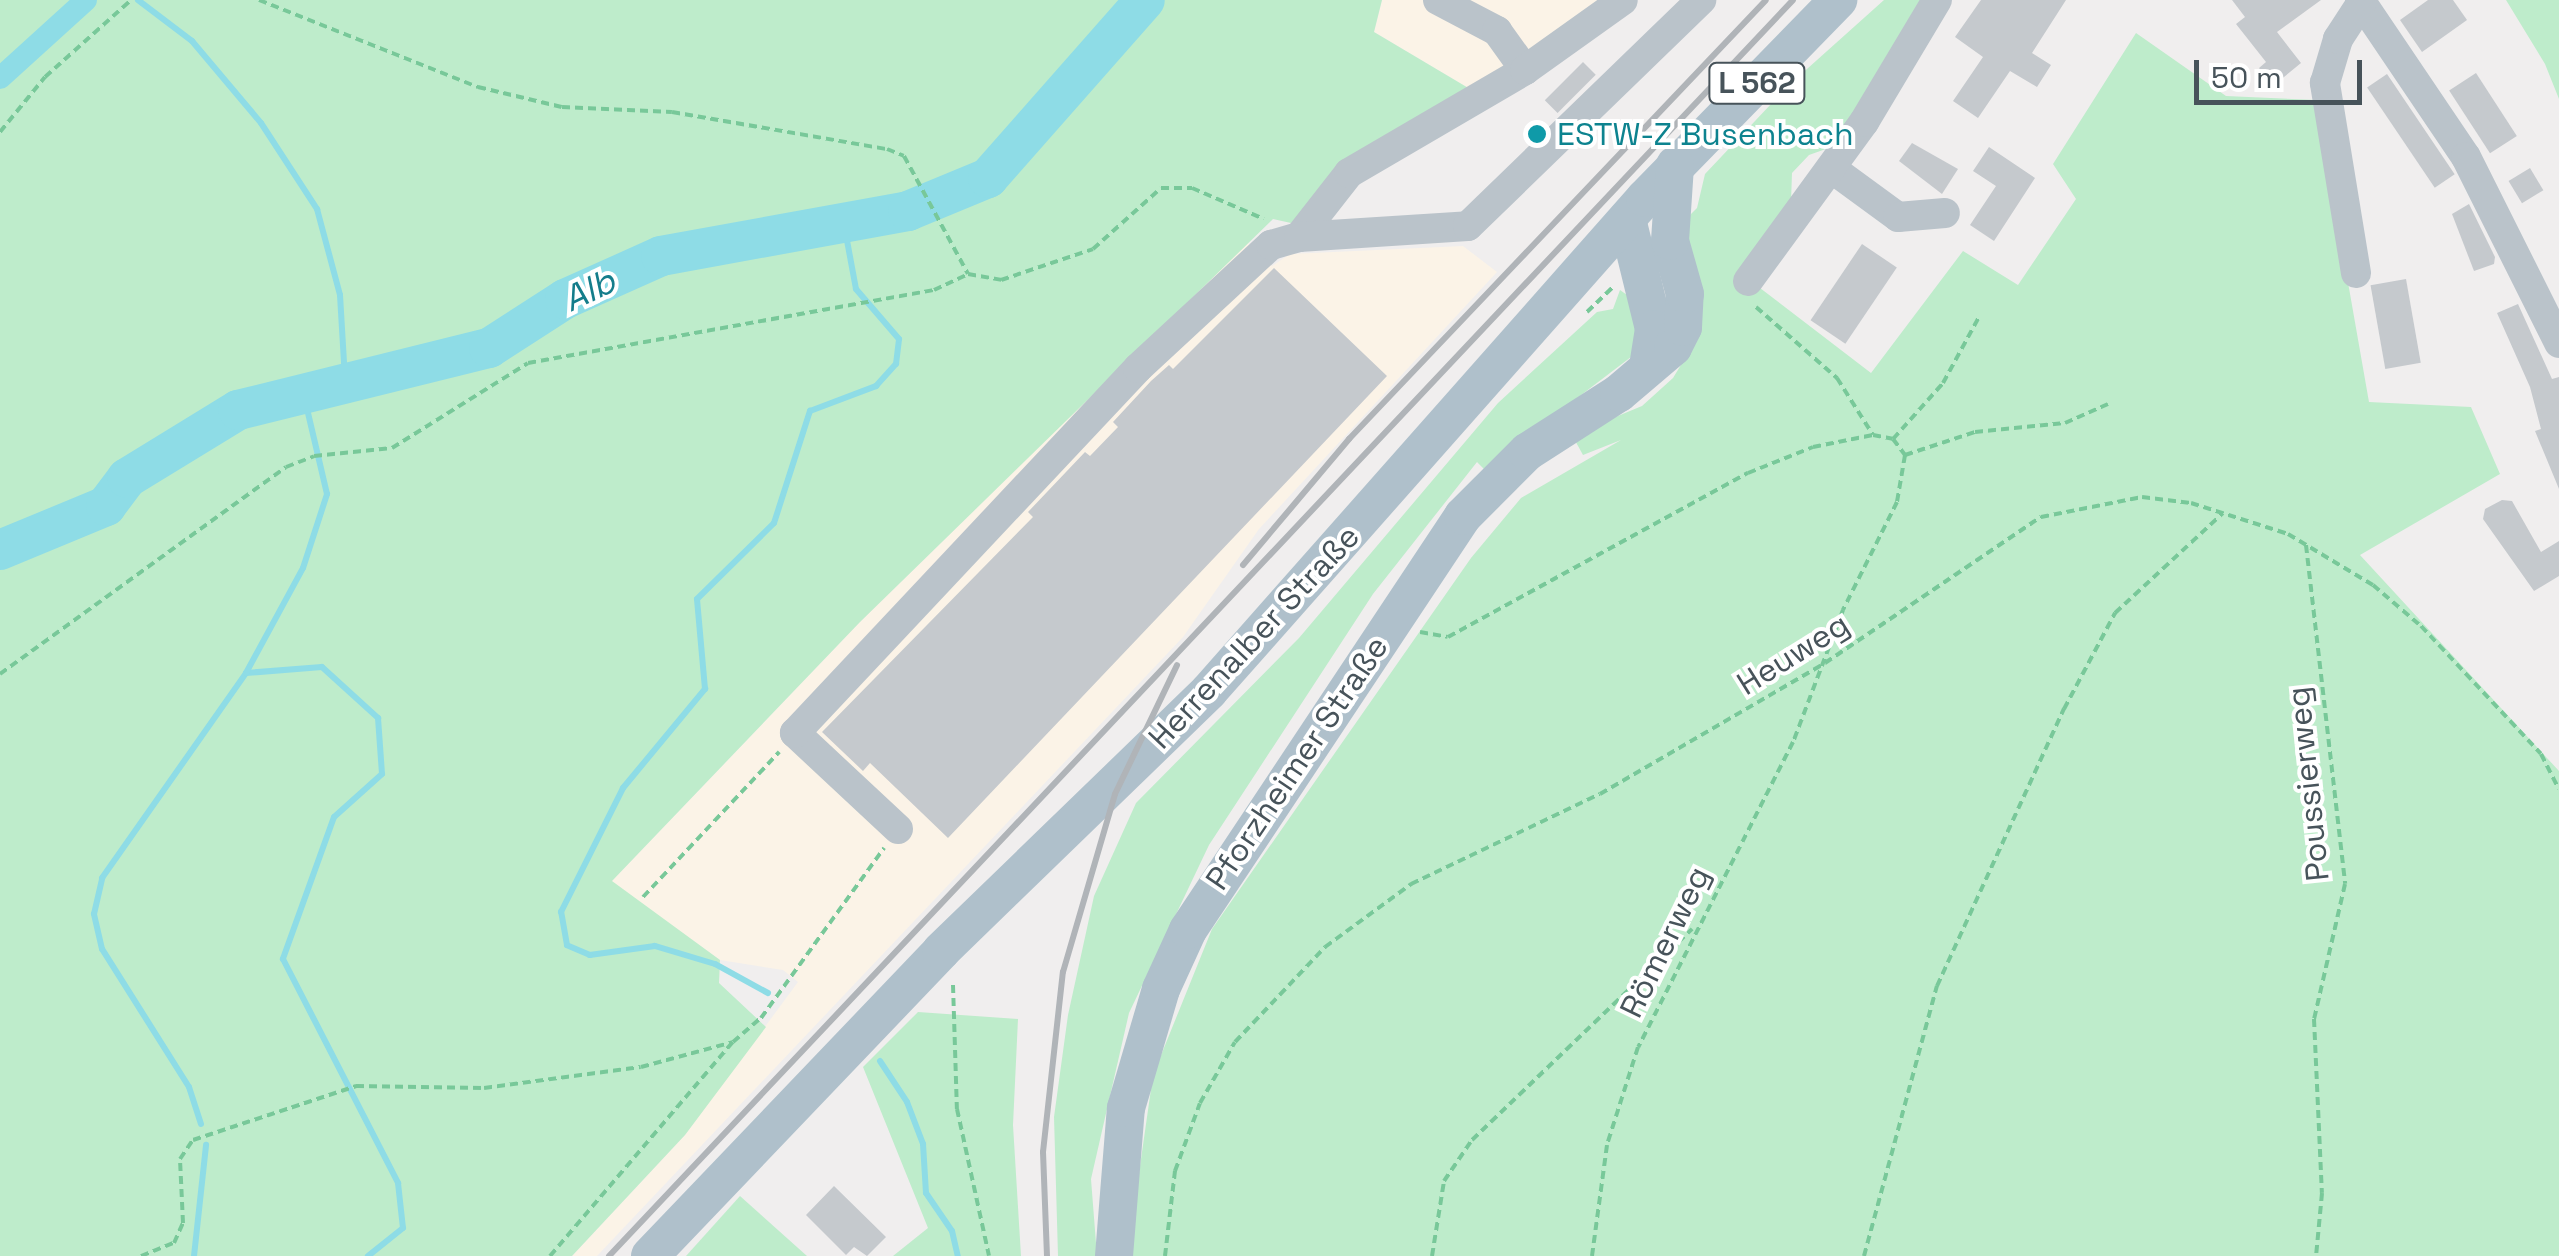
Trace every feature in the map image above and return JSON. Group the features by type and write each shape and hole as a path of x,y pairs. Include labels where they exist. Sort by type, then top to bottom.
{"main road":[{"name":"Herrenalber Straße","path":"650,1256 940,951 1232,667 1627,218 1838,0"},
{"path":"1627,218 1670,240 1675,166"},
{"path":"1627,218 1654,328 1648,368"},
{"name":"Pforzheimer Straße","path":"1114,1256 1126,1108 1161,989 1221,874 1395,615 1496,479 1674,347 1684,327 1685,294 1670,240"},
{"path":"1558,294 1616,279 1647,291"}],"street":[{"path":"1438,0 1497,30 1525,70"},
{"path":"1299,237 1349,173 1525,70 1623,0"},
{"path":"898,828 795,733 1138,368 1258,253 1299,237 1468,226 1701,0"},
{"path":"1748,281 1824,177 1938,0"},
{"path":"2356,273 2326,83 2338,38 2361,1 2466,157 2559,343"},
{"path":"1824,177 1898,217 1946,213"}],"path":[{"path":"0,132 45,77 131,0"},
{"path":"260,0 495,91 562,107 672,112 904,156 968,274"},
{"path":"0,674 92,602 286,467 314,456 392,448 528,363 934,290 968,274 1000,280 1093,249 1161,188 1208,193 1299,237"},
{"path":"1748,281 1752,303 1837,378 1873,435"},
{"path":"1892,439 1943,384 1980,315"},
{"path":"1395,615 1417,631 1448,637 1748,474 1813,447 1873,435 1892,439 1904,455 1975,432 2065,423 2108,404"},
{"name":"Römerweg","path":"1592,1256 1608,1145 1628,1080 1695,927 1794,742 1843,610 1897,502 1904,455"},
{"name":"Heuweg","path":"1165,1256 1175,1171 1200,1102 1235,1042 1326,947 1411,884 1617,785 1825,663 2042,517 2142,497 2223,513 2306,545 2373,586 2421,626 2540,754 2559,789"},
{"path":"1864,1256 1938,986 2064,710 2115,613 2223,513"},
{"name":"Poussierweg","path":"2306,545 2345,884 2314,1019 2322,1193 2316,1256"},
{"path":"642,897 795,733"},
{"path":"550,1256 733,1042 761,1018 898,828"},
{"path":"1432,1256 1444,1181 1472,1140 1695,927"},
{"path":"952,980 957,1109 988,1256"},
{"path":"141,1256 174,1243 183,1223 180,1158 193,1140 353,1088 484,1088 641,1067 733,1042"}],"shaded area":[{"path":"1382,0 1603,0 1470,89 1374,32"},
{"path":"1248,243 1272,266 1290,254 1463,246 1497,272 1259,529 1183,637 597,1256 572,1256 685,1135 798,982 783,970 720,960 611,882 860,622"}],"green space":[{"path":"0,0 1382,0 1374,32 1470,89 1291,223 1273,219 860,622 612,881 720,960 719,983 766,1027 685,1135 572,1256 0,1256"},
{"path":"1884,0 1927,0 1837,145 1809,155 1792,173 1791,202 1743,275 1871,373 1963,251 2018,285 2076,199 2053,164 2136,33 2226,96 2316,100 2369,402 2471,407 2500,474 2360,555 2559,771 2559,1256 1133,1256 1131,1229 1153,1075 1212,929 1471,558 1521,498 1621,440 1583,455 1572,435 1642,406 1673,378 1690,350 1681,224 1697,208 1705,174 1788,86"},
{"path":"2506,0 2559,0 2559,99 2545,64"},
{"path":"1620,290 1634,300 1640,319 1631,357 1484,469 1477,462 1373,594 1209,845 1129,1013 1091,1179 1097,1256 1058,1256 1054,1117 1068,1015 1094,896 1136,803 1299,638 1498,403 1597,312 1613,309"},
{"path":"918,1012 1018,1019 1013,1125 1021,1256 893,1256 928,1228 863,1067"},
{"path":"740,1196 807,1256 686,1256"}],"building":[{"path":"1981,0 2066,0 2032,53 2051,65 2037,87 2010,71 1978,118 1953,101 1983,57 1955,37"},
{"path":"2232,0 2321,0 2277,32 2301,63 2273,86 2259,68 2266,62 2236,24 2245,17"},
{"path":"2428,0 2453,0 2467,20 2422,52 2400,20"},
{"path":"1583,62 1596,75 1558,113 1545,100"},
{"path":"2476,73 2517,136 2490,153 2449,90"},
{"path":"2387,74 2455,174 2435,188 2367,87"},
{"path":"1912,143 1958,169 1942,194 1899,161"},
{"path":"1989,147 2035,178 1994,241 1970,225 1996,186 1973,171"},
{"path":"2530,168 2543,190 2522,203 2509,181"},
{"path":"2469,204 2495,257 2494,264 2474,271 2452,214"},
{"path":"1862,244 1897,267 1845,344 1811,320"},
{"path":"1274,268 1387,376 948,838 870,763 863,771 822,732 1033,517 1028,512 1085,452 1090,456 1118,427 1113,422 1151,381 1169,365 1173,369"},
{"path":"2406,279 2421,363 2385,369 2371,285"},
{"path":"2518,304 2552,379 2559,377 2559,489 2535,431 2541,429 2530,387 2497,313"},
{"path":"2502,500 2512,501 2541,552 2559,541 2559,576 2534,591 2483,519 2485,509"},
{"path":"834,1186 886,1237 867,1256 854,1247 846,1255 806,1215"}],"waterway":[{"path":"0,78 86,0"},
{"path":"138,0 192,41 261,123 317,209 340,295 345,380"},
{"name":"Alb","path":"0,550 106,506 127,478 238,410 489,348 565,299 661,256 908,211 988,178 1145,0"},
{"path":"768,993 715,964 655,946 590,955 567,945 561,912 623,788 705,689 697,599 774,523 810,411 876,386 896,364 899,339 856,289 844,224"},
{"path":"201,1124 189,1087 102,949 94,914 102,878 246,673 303,568 327,494 303,392"},
{"path":"246,673 322,667 378,718 382,774 334,817 283,959 398,1183 403,1228 368,1256"},
{"path":"880,1061 907,1102 923,1144 926,1193 952,1231 958,1256"},
{"path":"194,1256 206,1145"}],"railway":[{"path":"1243,565 1349,439 1766,0"},
{"path":"609,1256 1793,0"},
{"path":"1047,1256 1043,1152 1063,972 1115,794 1177,665"}],"place":[{"name":"ESTW-Z Busenbach","path":"1537,134"}]}
